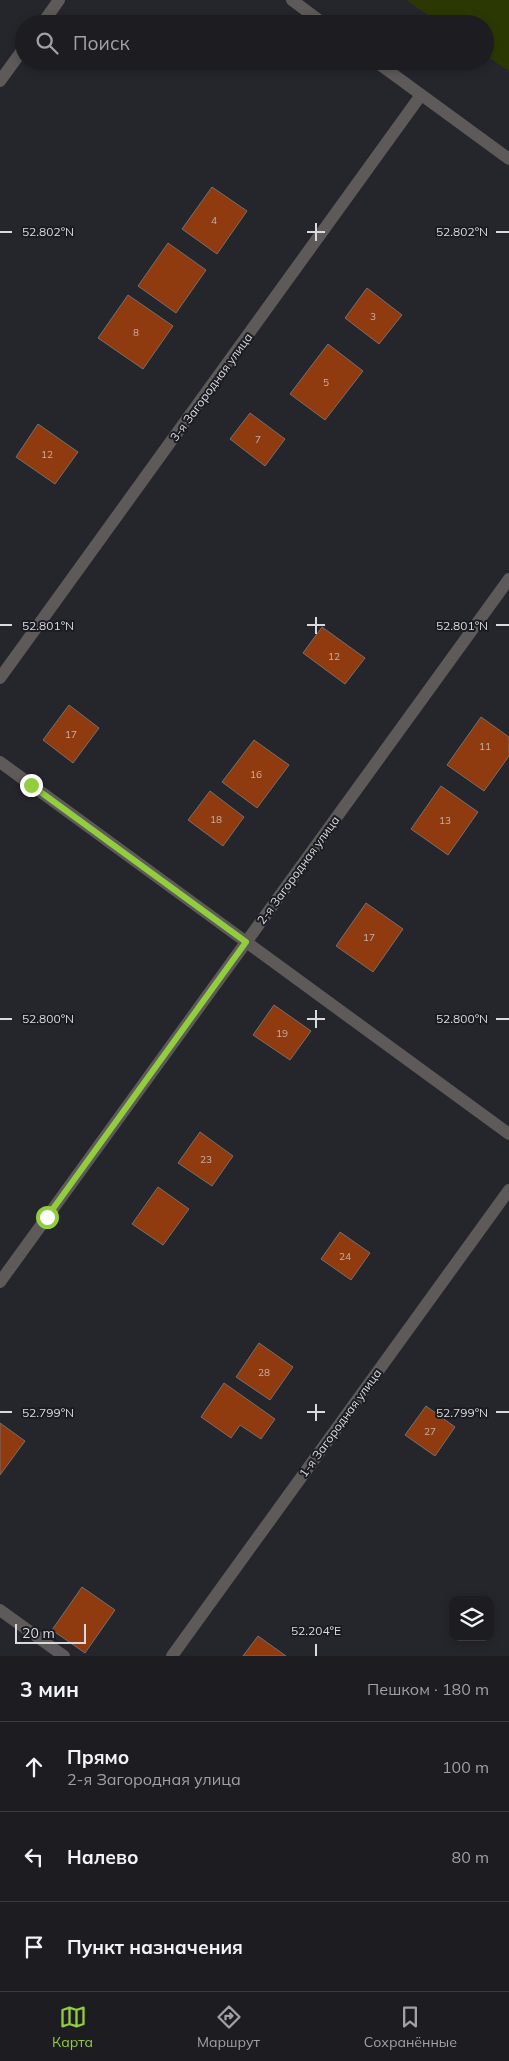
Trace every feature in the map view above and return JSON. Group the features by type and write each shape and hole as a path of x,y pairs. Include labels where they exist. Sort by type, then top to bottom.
{"street":[{"path":"48,15 59,0"},
{"path":"292,0 312,15"},
{"path":"0,81 15,60"},
{"path":"387,70 509,159"},
{"name":"3-я Загородная улица","path":"0,678 421,95"},
{"name":"2-я Загородная улица","path":"0,1282 509,579"},
{"path":"0,762 509,1134"},
{"name":"1-я Загородная улица","path":"172,1656 509,1190"},
{"path":"0,1610 64,1656"}],"green space":[{"path":"406,0 509,0 509,71 494,61 494,15 428,15"}],"building":[{"path":"212,187 247,211 217,254 182,229"},
{"path":"168,243 206,270 176,313 138,286"},
{"path":"367,288 402,315 379,344 345,318"},
{"path":"128,295 173,326 143,369 98,338"},
{"path":"328,344 363,371 325,420 290,394"},
{"path":"250,413 285,439 265,466 230,439"},
{"path":"38,424 78,452 55,484 16,457"},
{"path":"322,627 365,658 345,684 303,653"},
{"path":"69,705 99,728 73,763 43,740"},
{"path":"481,717 509,737 509,756 484,791 447,765"},
{"path":"254,740 289,765 257,808 222,782"},
{"path":"441,786 478,812 448,855 411,829"},
{"path":"210,791 244,817 223,846 188,820"},
{"path":"366,903 403,929 373,972 336,946"},
{"path":"274,1005 311,1031 290,1060 253,1035"},
{"path":"200,1132 233,1156 212,1186 178,1163"},
{"path":"158,1187 189,1209 163,1245 132,1224"},
{"path":"340,1232 370,1253 351,1280 321,1259"},
{"path":"259,1343 293,1367 270,1400 236,1377"},
{"path":"224,1383 275,1419 261,1439 240,1425 231,1438 201,1417"},
{"path":"426,1406 455,1427 435,1456 405,1435"},
{"path":"0,1423 25,1441 0,1475"},
{"path":"82,1587 115,1610 85,1653 52,1630"},
{"path":"258,1636 286,1656 243,1656"}],"route":[{"path":"31,785 246,942 47,1217"}]}
